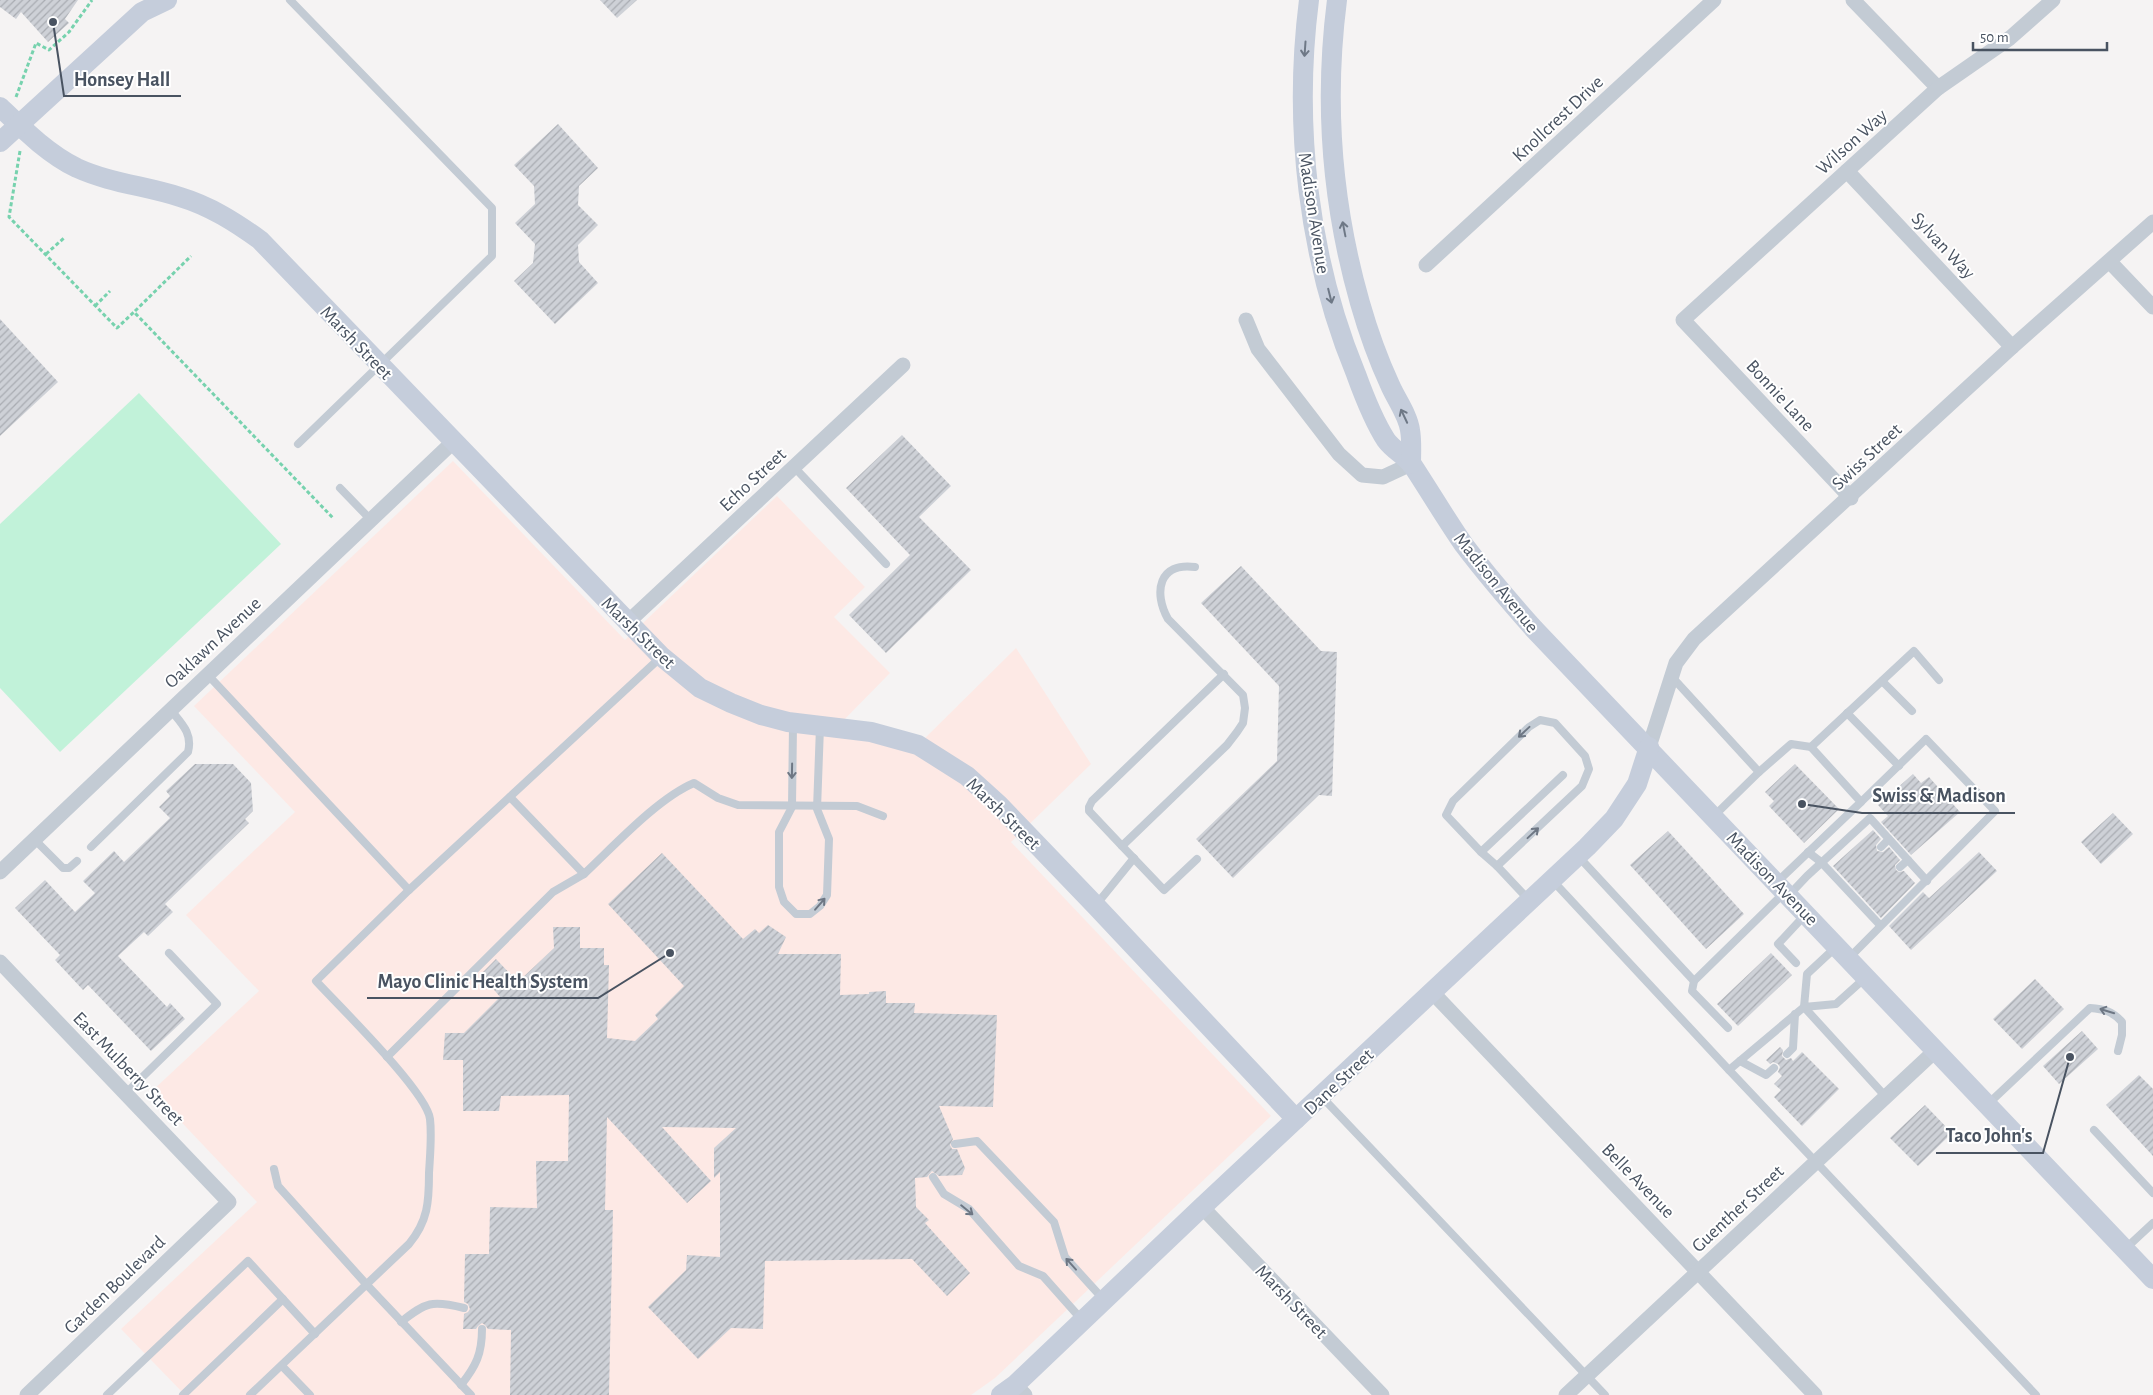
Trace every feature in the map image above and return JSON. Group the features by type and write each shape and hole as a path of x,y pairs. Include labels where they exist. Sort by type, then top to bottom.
{"street":[{"path":"0,142 142,12 167,0"},
{"name":"Madison Avenue","path":"1309,0 1304,58 1305,151 1309,191 1324,274 1348,356 1386,440 1411,464 1465,546 1534,629 1784,889 2125,1249 2149,1270"},
{"name":"Madison Avenue","path":"1337,0 1331,102 1336,188 1351,268 1360,304 1386,374 1410,428 1411,464"},
{"name":"Knollcrest Drive","path":"1426,265 1714,0"},
{"path":"1853,0 1938,88"},
{"name":"Wilson Way","path":"1683,320 1938,88 2010,38 2053,0"},
{"name":"Marsh Street","path":"0,107 18,125 44,146 76,167 108,180 180,197 233,221 260,240 661,656 700,688 761,715 794,723 871,732 918,745 967,776 999,806 1096,906 1296,1119"},
{"name":"Sylvan Way","path":"1848,171 2012,347"},
{"name":"Swiss Street","path":"1648,747 1670,676 1676,663 1694,639 1850,498 2012,347 2153,222"},
{"path":"2110,262 2153,307"},
{"path":"1246,320 1258,349 1339,454 1362,475 1383,477 1411,464"},
{"name":"Bonnie Lane","path":"1683,320 1850,498"},
{"name":"Echo Street","path":"628,622 903,365"},
{"name":"Oaklawn Avenue","path":"0,872 453,442"},
{"name":"Dane Street","path":"1014,1392 1104,1300 1578,856 1614,819 1637,784 1648,747"},
{"name":"East Mulberry Street","path":"0,962 229,1202"},
{"name":"Belle Avenue","path":"1432,993 1815,1395"},
{"name":"Guenther Street","path":"1566,1395 1936,1050"},
{"name":"Garden Boulevard","path":"27,1395 229,1202"},
{"name":"Marsh Street","path":"1202,1207 1382,1395"}],"lane":[{"path":"290,0 492,208 492,256 298,444"},
{"path":"794,467 886,564"},
{"path":"340,488 371,520"},
{"path":"1122,846 1227,745 1243,723 1243,695 1168,619 1161,607 1159,594 1161,583 1168,572 1175,567 1195,567"},
{"path":"1811,747 1914,651 1939,680"},
{"path":"250,1395 367,1285 418,1234 424,1222 429,1200 430,1117 388,1057 316,981 409,890 661,656"},
{"path":"207,674 409,890"},
{"path":"1197,859 1164,890 1089,811 1089,807 1092,801 1224,674"},
{"path":"1670,676 1759,772"},
{"path":"1882,681 1912,711"},
{"path":"91,847 188,752 190,744 189,735 170,709"},
{"path":"1848,713 1899,766"},
{"path":"1497,866 1582,786 1587,778 1589,769 1586,756 1555,723 1540,720 1529,727 1453,800 1446,815 1530,901"},
{"path":"794,723 792,807 778,832 779,887 784,902 796,914 810,914 820,906 827,896 829,839 817,806 820,726"},
{"path":"1784,889 1808,852 1926,739 1995,812 1927,881 1880,925 1843,952 1807,974 1804,1007 1886,1097"},
{"path":"1714,816 1790,744 1811,747 1861,802"},
{"path":"1481,852 1563,774"},
{"path":"388,1057 553,892 584,874 654,809 679,789 694,783 718,798 738,806 857,806 883,816"},
{"path":"510,797 584,874"},
{"path":"1728,1028 1692,991 1694,981 1784,889 1822,862 1870,818 1927,881"},
{"path":"34,839 63,868 69,868 77,861"},
{"path":"1881,847 1889,839"},
{"path":"1808,852 1822,862 1843,883 1880,925"},
{"path":"1578,856 1694,981"},
{"path":"1096,906 1134,858"},
{"path":"1900,868 1908,860"},
{"path":"1552,880 2036,1395"},
{"path":"1796,963 1778,944 1807,914"},
{"path":"125,1094 217,1004 169,953"},
{"path":"1729,1070 1804,1007 1836,1004 1866,976"},
{"path":"1988,1104 2090,1008 2104,1009 2115,1013 2122,1022 2122,1035 2118,1051"},
{"path":"1788,1054 1794,1048 1795,1014"},
{"path":"1740,1061 1766,1075 1774,1068"},
{"path":"1321,1096 1605,1395"},
{"path":"2094,1130 2153,1193"},
{"path":"955,1144 977,1141 1054,1222 1065,1257 1104,1300"},
{"path":"274,1169 278,1186 401,1322 471,1395"},
{"path":"933,1177 944,1194 969,1209 1019,1266 1043,1276 1083,1320"},
{"path":"2125,1249 2153,1223"},
{"path":"107,1395 248,1261 315,1334"},
{"path":"183,1395 283,1299"},
{"path":"401,1322 422,1306 446,1304 464,1308"},
{"path":"461,1385 476,1366 482,1339 482,1329"},
{"path":"282,1366 310,1395"}],"path":[{"path":"92,0 69,32 49,50 36,43 16,95 20,152 9,217 117,328 192,256"},
{"path":"46,254 64,238"},
{"path":"95,306 110,291"},
{"path":"134,312 334,519"}],"shaded area":[{"path":"453,461 625,640 777,496 865,587 834,617 890,673 837,727 918,745 1016,648 1091,764 1011,842 1271,1116 995,1378 971,1395 185,1395 121,1329 257,1202 152,1091 259,991 186,915 295,812 194,706"}],"green space":[{"path":"139,393 281,544 60,752 0,688 0,524"}],"building":[{"path":"0,0 78,0 65,19 69,23 48,42 21,12 16,19 0,7"},
{"path":"600,0 637,0 617,18"},
{"path":"558,124 598,168 579,186 578,205 598,225 578,245 579,262 598,283 555,324 514,281 533,263 535,244 515,223 535,204 534,186 514,165"},
{"path":"0,319 58,382 0,436"},
{"path":"902,435 951,486 919,517 971,570 886,653 849,615 910,555 846,488"},
{"path":"1241,566 1321,651 1337,652 1332,796 1319,795 1233,878 1196,839 1277,761 1279,686 1201,603"},
{"path":"195,764 233,764 251,783 253,811 245,819 249,823 165,904 173,912 148,936 144,932 118,956 167,1007 170,1003 185,1019 151,1051 88,985 83,990 55,960 60,955 15,908 45,880 75,912 95,893 83,881 114,851 124,862 170,818 159,807 170,796 166,791"},
{"path":"1795,764 1839,809 1804,843 1769,806 1774,801 1765,792"},
{"path":"1913,774 1921,783 1929,777 1960,812 1911,855 1881,822 1888,816 1878,805"},
{"path":"2113,813 2133,834 2101,864 2081,842"},
{"path":"1873,830 1881,839 1876,845 1877,851 1883,852 1889,847 1900,860 1895,865 1896,870 1899,872 1904,871 1915,883 1881,918 1833,866"},
{"path":"1668,831 1744,914 1706,949 1630,865"},
{"path":"1979,852 1997,871 1911,950 1889,926 1923,892 1929,898"},
{"path":"662,853 743,939 755,929 759,933 768,925 786,937 778,954 841,954 840,995 869,994 869,992 886,991 886,1003 915,1003 914,1013 997,1015 993,1107 939,1106 953,1139 950,1145 952,1149 957,1149 965,1168 962,1175 939,1176 932,1171 927,1177 915,1178 916,1207 929,1220 925,1223 970,1273 947,1296 912,1259 765,1261 763,1329 731,1328 698,1359 648,1307 686,1270 687,1255 720,1257 720,1172 714,1178 714,1148 736,1128 662,1127 711,1181 687,1203 607,1117 605,1210 613,1210 609,1395 510,1395 511,1330 488,1329 482,1323 476,1329 463,1329 464,1314 470,1309 468,1304 464,1302 465,1254 489,1254 490,1207 537,1208 536,1161 568,1161 569,1095 501,1096 499,1111 463,1111 463,1060 443,1060 445,1033 464,1033 500,997 481,974 496,959 518,982 554,948 553,927 580,927 580,948 604,948 604,965 609,965 607,1038 635,1041 658,1019 655,1015 684,986 608,904"},
{"path":"1771,953 1792,975 1738,1026 1717,1004"},
{"path":"2035,979 2064,1009 2022,1049 1993,1019"},
{"path":"2082,1031 2098,1049 2059,1084 2043,1066"},
{"path":"1780,1047 1783,1050 1782,1056 1786,1060 1791,1058 1793,1061 1802,1052 1839,1089 1802,1126 1774,1097 1781,1090 1774,1084 1782,1076 1778,1072 1780,1067 1778,1064 1773,1062 1770,1064 1766,1060"},
{"path":"2139,1075 2153,1089 2153,1156 2106,1105"},
{"path":"1925,1105 1952,1133 1918,1166 1890,1138"}],"place":[{"name":"Honsey Hall","path":"53,22"},
{"name":"Swiss & Madison","path":"1802,804"},
{"name":"Mayo Clinic Health System","path":"670,953"},
{"name":"Taco John's","path":"2070,1057"}]}
